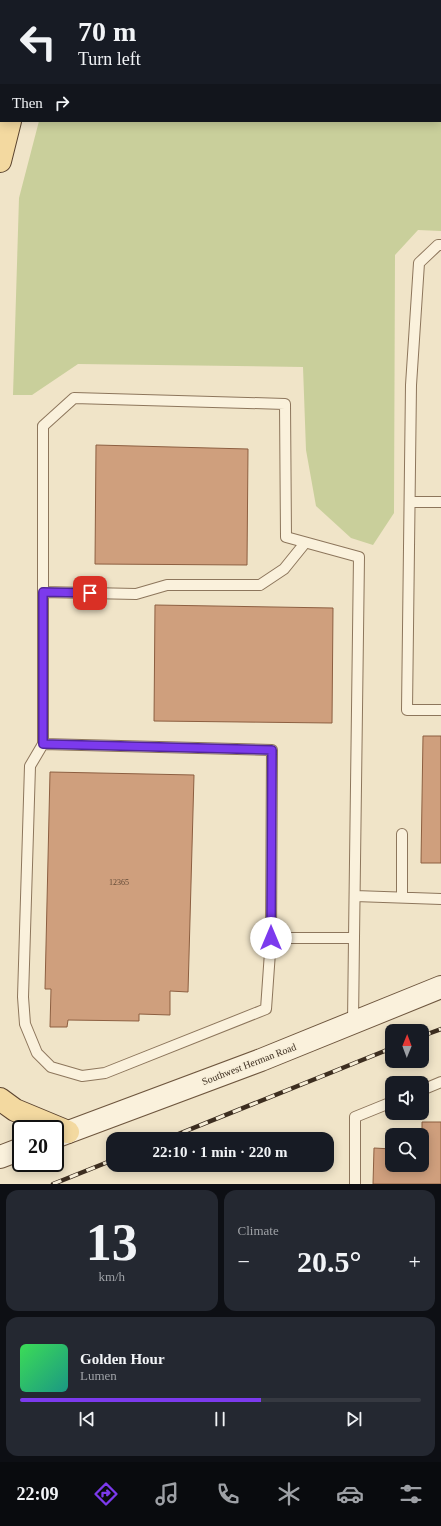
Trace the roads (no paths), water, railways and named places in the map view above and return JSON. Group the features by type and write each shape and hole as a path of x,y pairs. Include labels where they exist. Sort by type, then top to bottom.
{"main road":[{"path":"0,161 10,122"},
{"name":"Southwest Herman Road","path":"64,1134 167,1096 441,987"},
{"path":"0,1099 15,1110 33,1120"},
{"path":"0,1157 12,1152"}],"lane":[{"path":"441,245 438,245 419,263 411,385 408,710 441,710"},
{"path":"43,744 272,750 271,938 266,1010 105,1073 82,1076 51,1067 37,1053 25,1024 23,997 30,766 43,744 43,426 74,398 285,404 286,537 359,557 353,1023"},
{"path":"410,502 441,502"},
{"path":"43,592 136,594 167,585 260,585 284,569 305,543"},
{"path":"402,834 402,897"},
{"path":"355,896 441,898"},
{"path":"271,938 354,938"},
{"path":"429,1087 441,1082"},
{"path":"354,1184 356,1117 385,1105"}],"railway":[{"path":"429,1033 441,1029"},
{"path":"183,1132 385,1051"},
{"path":"53,1184 106,1163"}]}
